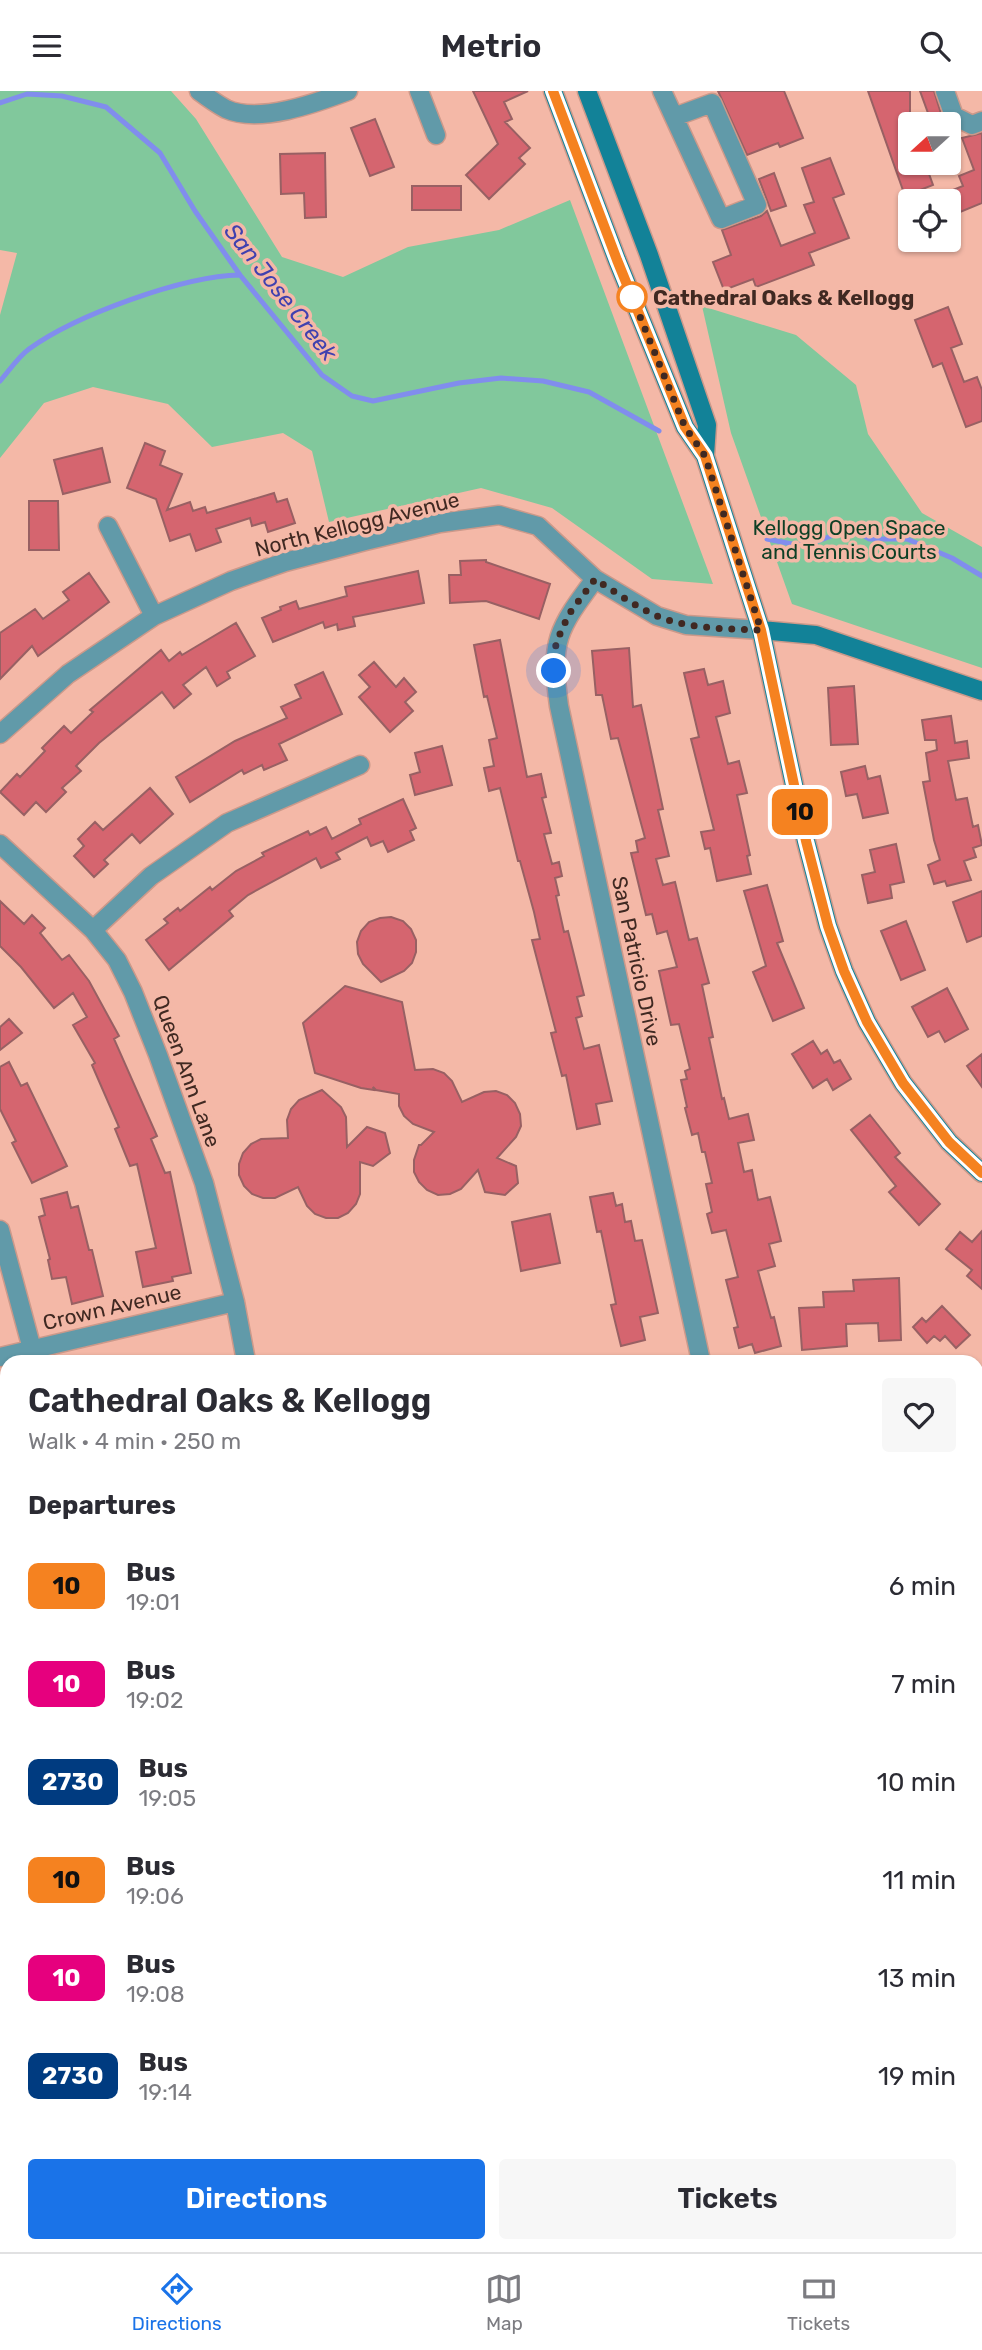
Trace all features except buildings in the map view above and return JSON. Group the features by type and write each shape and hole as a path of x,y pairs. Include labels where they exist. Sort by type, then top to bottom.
{"main road":[{"path":"553,91 617,260 685,427 705,456 761,630 806,841 828,926 844,971 867,1022 903,1083 949,1142 982,1173"},
{"path":"587,91 649,255 707,425 705,456"},
{"name":"North Kellogg Avenue","path":"761,630 816,635 982,691"}],"street":[{"path":"199,91 228,110 253,114 318,102 348,91"},
{"path":"419,91 436,135"},
{"path":"662,91 721,219 757,205 712,103 674,117"},
{"path":"945,91 954,116 972,125 982,121"},
{"name":"North Kellogg Avenue","path":"0,734 68,674 154,616 232,581 285,562 440,523 499,515 538,526 595,579 621,596 667,619 686,625 761,630"},
{"path":"108,526 154,616"},
{"name":"San Patricio Drive","path":"595,579 569,614 556,643 554,671 565,733 700,1355"},
{"path":"93,930 151,876 227,823 360,765"},
{"name":"Queen Ann Lane","path":"0,844 93,930 117,960 156,1048 204,1183 245,1355"},
{"path":"0,1230 32,1349"},
{"name":"Crown Avenue","path":"8,1355 234,1302"}],"green space":[{"path":"0,91 171,91 196,119 282,257 343,277 408,247 499,230 570,200 713,584 652,579 552,508 481,488 329,522 312,451 283,433 212,447 168,404 93,387 44,403 0,458 0,315 17,253 0,250"},
{"name":"Kellogg Open Space and Tennis Courts","path":"702,306 796,335 856,385 868,434 922,513 982,547 982,668 792,604 731,433"}],"waterway":[{"name":"San Jose Creek","path":"0,103 27,94 62,96 106,107 160,153 195,211 240,275 322,375 352,396 373,401 459,383 501,378 543,381 589,392 659,431"},
{"path":"0,381 29,349 49,336 101,311 190,282 240,275"},
{"name":"San Jose Creek","path":"767,539 797,545 818,541 852,528 869,539 907,539 952,558 982,576"}],"bus line":[{"name":"10","path":"553,91 617,260 685,427 705,456 761,630 806,841 828,926 844,971 867,1022 903,1083 949,1142 982,1173"}],"place":[{"name":"Cathedral Oaks & Kellogg","path":"632,297"}],"route":[{"path":"554,671 556,643 569,614 595,579 657,616 686,625 761,630 705,456 685,427 632,297"}]}
